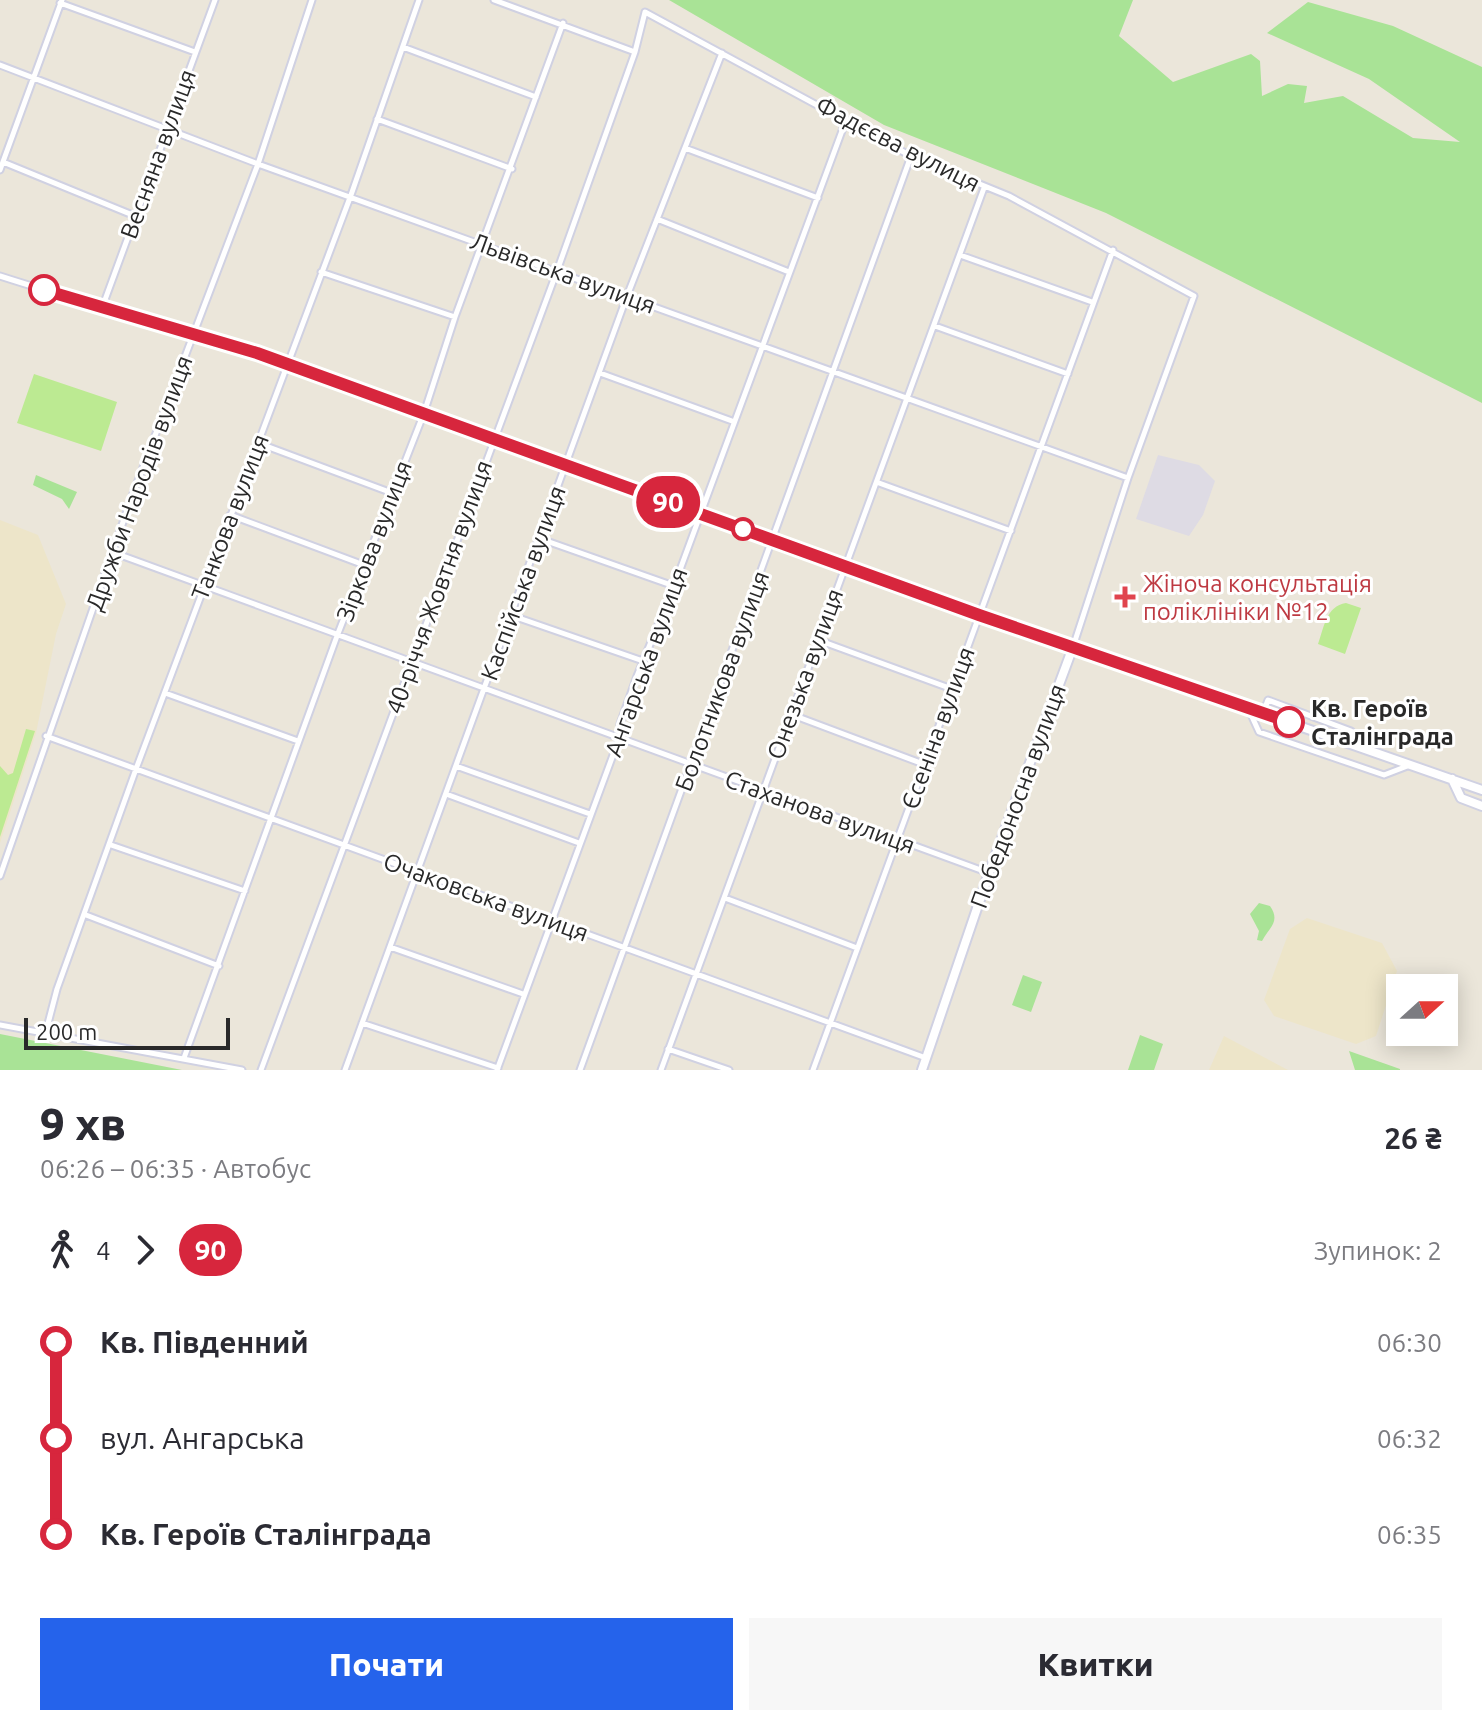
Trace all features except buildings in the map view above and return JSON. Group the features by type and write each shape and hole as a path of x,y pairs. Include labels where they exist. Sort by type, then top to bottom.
{"street":[{"name":"Весняна вулиця","path":"102,308 215,0"},
{"name":"Дружби Народів вулиця","path":"0,876 112,552 258,164 312,0"},
{"name":"Танкова вулиця","path":"45,1035 57,989 136,769 351,195 419,0"},
{"path":"494,0 635,52"},
{"path":"0,170 61,2 195,52"},
{"name":"40-річчя Жовтня вулиця","path":"261,1070 557,271 635,52 645,12"},
{"name":"Фадєєва вулиця","path":"645,12 911,156 1009,196 1194,296"},
{"name":"Зіркова вулиця","path":"184,1058 337,636 424,413 455,317 512,169 563,23"},
{"path":"403,47 536,97"},
{"name":"Каспійська вулиця","path":"345,1070 513,616 538,538 627,296 722,53"},
{"name":"Львівська вулиця","path":"0,65 258,164 351,195 1128,478"},
{"path":"377,119 512,169"},
{"name":"Ангарська вулиця","path":"497,1069 620,736 620,724 643,661 674,586 732,421 763,346 846,120"},
{"path":"685,148 818,198"},
{"name":"Болотникова вулиця","path":"580,1070 911,156"},
{"path":"3,162 136,216"},
{"name":"Онезька вулиця","path":"661,1070 698,975 790,714 879,483 984,188"},
{"path":"657,219 789,272"},
{"name":"Єсеніна вулиця","path":"813,1070 1113,250"},
{"path":"960,255 1092,302"},
{"path":"321,272 455,317"},
{"path":"0,276 287,364 979,615 1482,790"},
{"name":"Победоносна вулиця","path":"922,1070 1194,296"},
{"path":"935,326 1068,374"},
{"path":"600,373 732,421"},
{"path":"258,443 392,493"},
{"path":"879,483 1011,531"},
{"path":"230,515 364,565"},
{"path":"538,538 674,586"},
{"name":"Стаханова вулиця","path":"112,552 989,873"},
{"path":"513,616 643,661"},
{"path":"818,640 953,690"},
{"path":"165,693 298,741"},
{"path":"1247,707 1259,732 1272,737 1384,775 1410,765"},
{"path":"790,714 926,765"},
{"name":"Очаковська вулиця","path":"46,736 927,1058"},
{"path":"456,766 590,814"},
{"path":"1452,779 1461,798 1482,806"},
{"path":"446,794 579,843"},
{"path":"111,845 245,891"},
{"path":"725,898 857,948"},
{"path":"86,915 219,966"},
{"path":"390,947 523,994"},
{"path":"362,1023 497,1069"},
{"path":"0,1025 242,1070"},
{"path":"668,1049 729,1070"}],"shaded area":[{"path":"1158,455 1199,465 1215,481 1203,515 1189,536 1136,519"},
{"path":"0,520 38,535 66,604 56,634 36,733 0,843"},
{"path":"1307,918 1382,943 1397,971 1396,974 1386,974 1386,1005 1376,1036 1356,1044 1274,1016 1264,1000 1290,929"},
{"path":"1224,1036 1288,1070 1209,1070"}],"green space":[{"path":"669,0 1133,0 1119,36 1173,82 1251,54 1260,61 1262,96 1288,84 1307,86 1304,103 1343,96 1413,138 1460,142 1369,79 1267,33 1308,2 1393,26 1482,67 1482,403 1106,213 884,125"},
{"path":"34,374 117,402 101,451 17,423"},
{"path":"36,475 77,492 69,509 62,499 33,485"},
{"path":"1346,603 1361,608 1345,654 1318,644 1330,613"},
{"path":"26,729 35,731 0,837 0,766 8,775 13,773"},
{"path":"1259,903 1270,906 1274,916 1273,924 1262,941 1257,940 1259,931 1250,914"},
{"path":"1023,975 1042,982 1031,1012 1012,1005"},
{"path":"0,1034 182,1070 0,1070"},
{"path":"1140,1035 1163,1044 1154,1070 1128,1070"},
{"path":"1349,1051 1400,1069 1400,1070 1355,1070"}],"bus line":[{"name":"90","path":"44,290 257,353 979,615 1289,722"}],"place":[{"name":"Жіноча консультація поліклініки №12","path":"1125,597"},
{"name":"Кв. Героїв Сталінграда","path":"1289,722"}]}
